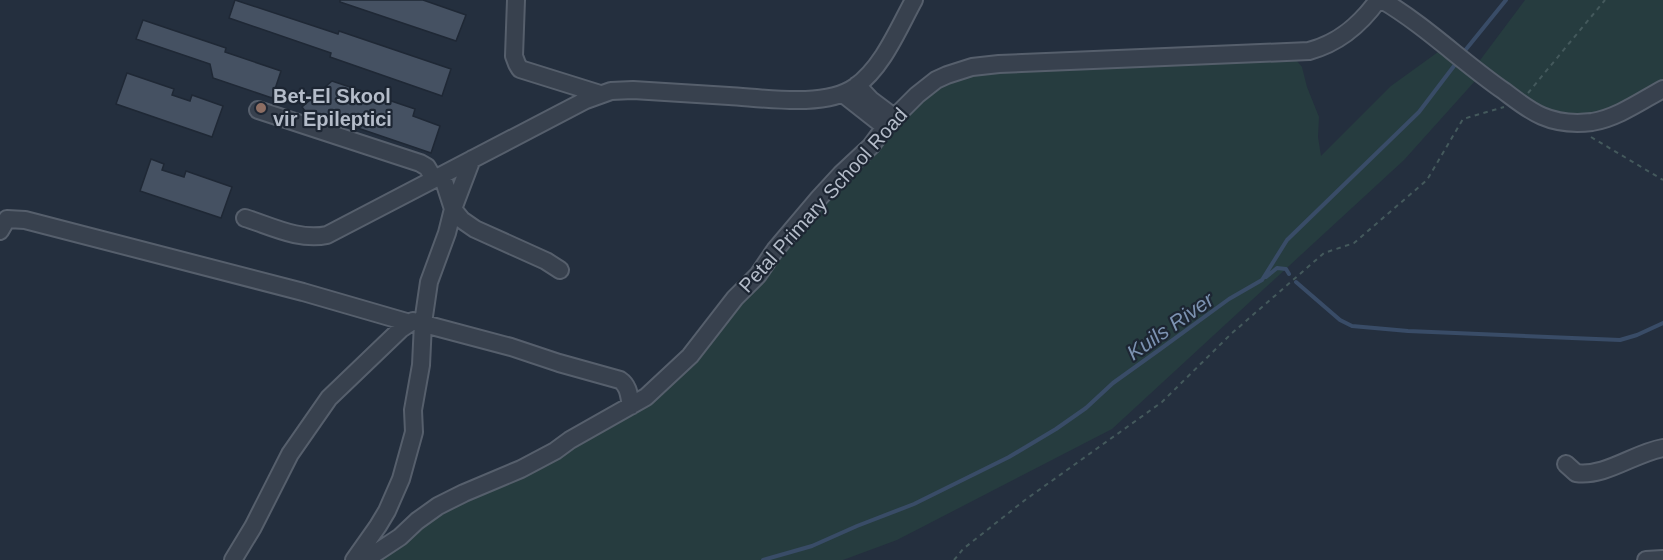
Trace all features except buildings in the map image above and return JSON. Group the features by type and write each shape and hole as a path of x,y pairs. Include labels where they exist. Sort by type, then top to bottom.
{"street":[{"path":"516,0 514,56 520,69 600,94"},
{"path":"245,218 297,235 309,237 327,235 600,94 611,91 633,90 802,100 850,89 873,70 914,0"},
{"name":"Petal Primary School Road","path":"365,560 400,537 438,506 521,469 646,397 690,357 735,298 758,275 792,229 842,173 871,146 917,95 936,80 959,70 999,64 1309,51 1328,45 1347,34 1378,0"},
{"path":"1382,0 1406,15 1485,78 1533,112 1544,117 1568,123 1607,118 1663,89"},
{"path":"850,89 890,123"},
{"path":"258,110 420,163 438,177 453,209 462,220 475,229 546,261 560,270"},
{"path":"354,560 384,517 404,470 414,432 413,410 421,365 417,323 453,209 472,159"},
{"path":"0,231 7,219 25,220 511,346 559,363 620,380 627,388 631,406"},
{"path":"233,560 290,454 329,398 367,361 417,323"},
{"path":"1566,464 1576,473 1591,474 1663,448"},
{"path":"1646,560 1663,559"}],"path":[{"path":"954,560 963,549 1025,500 1161,402 1231,334 1324,253 1354,243 1426,180 1463,119 1520,103 1605,0"},
{"path":"1587,135 1663,180"}],"green space":[{"path":"1525,0 1663,0 1663,84 1613,111 1577,118 1536,107 1478,63"},
{"path":"1438,52 1475,81 1404,160 1112,429 897,540 843,560 371,560 424,521 632,409 752,290 908,114 942,84 964,74 991,71 1297,61 1302,67 1319,117 1318,137 1321,156 1391,86"}],"waterway":[{"name":"Kuils River","path":"1463,53 1506,0"},
{"name":"Kuils River","path":"763,560 812,546 914,504 1009,457 1086,408 1113,383 1229,299 1262,280 1287,240 1419,112 1457,62"},
{"path":"1266,277 1277,268 1286,269 1289,274"},
{"path":"1296,282 1340,320 1352,326 1408,331 1620,340 1663,323"}],"place":[{"name":"Bet-El Skool vir Epileptici","path":"261,108"}]}
